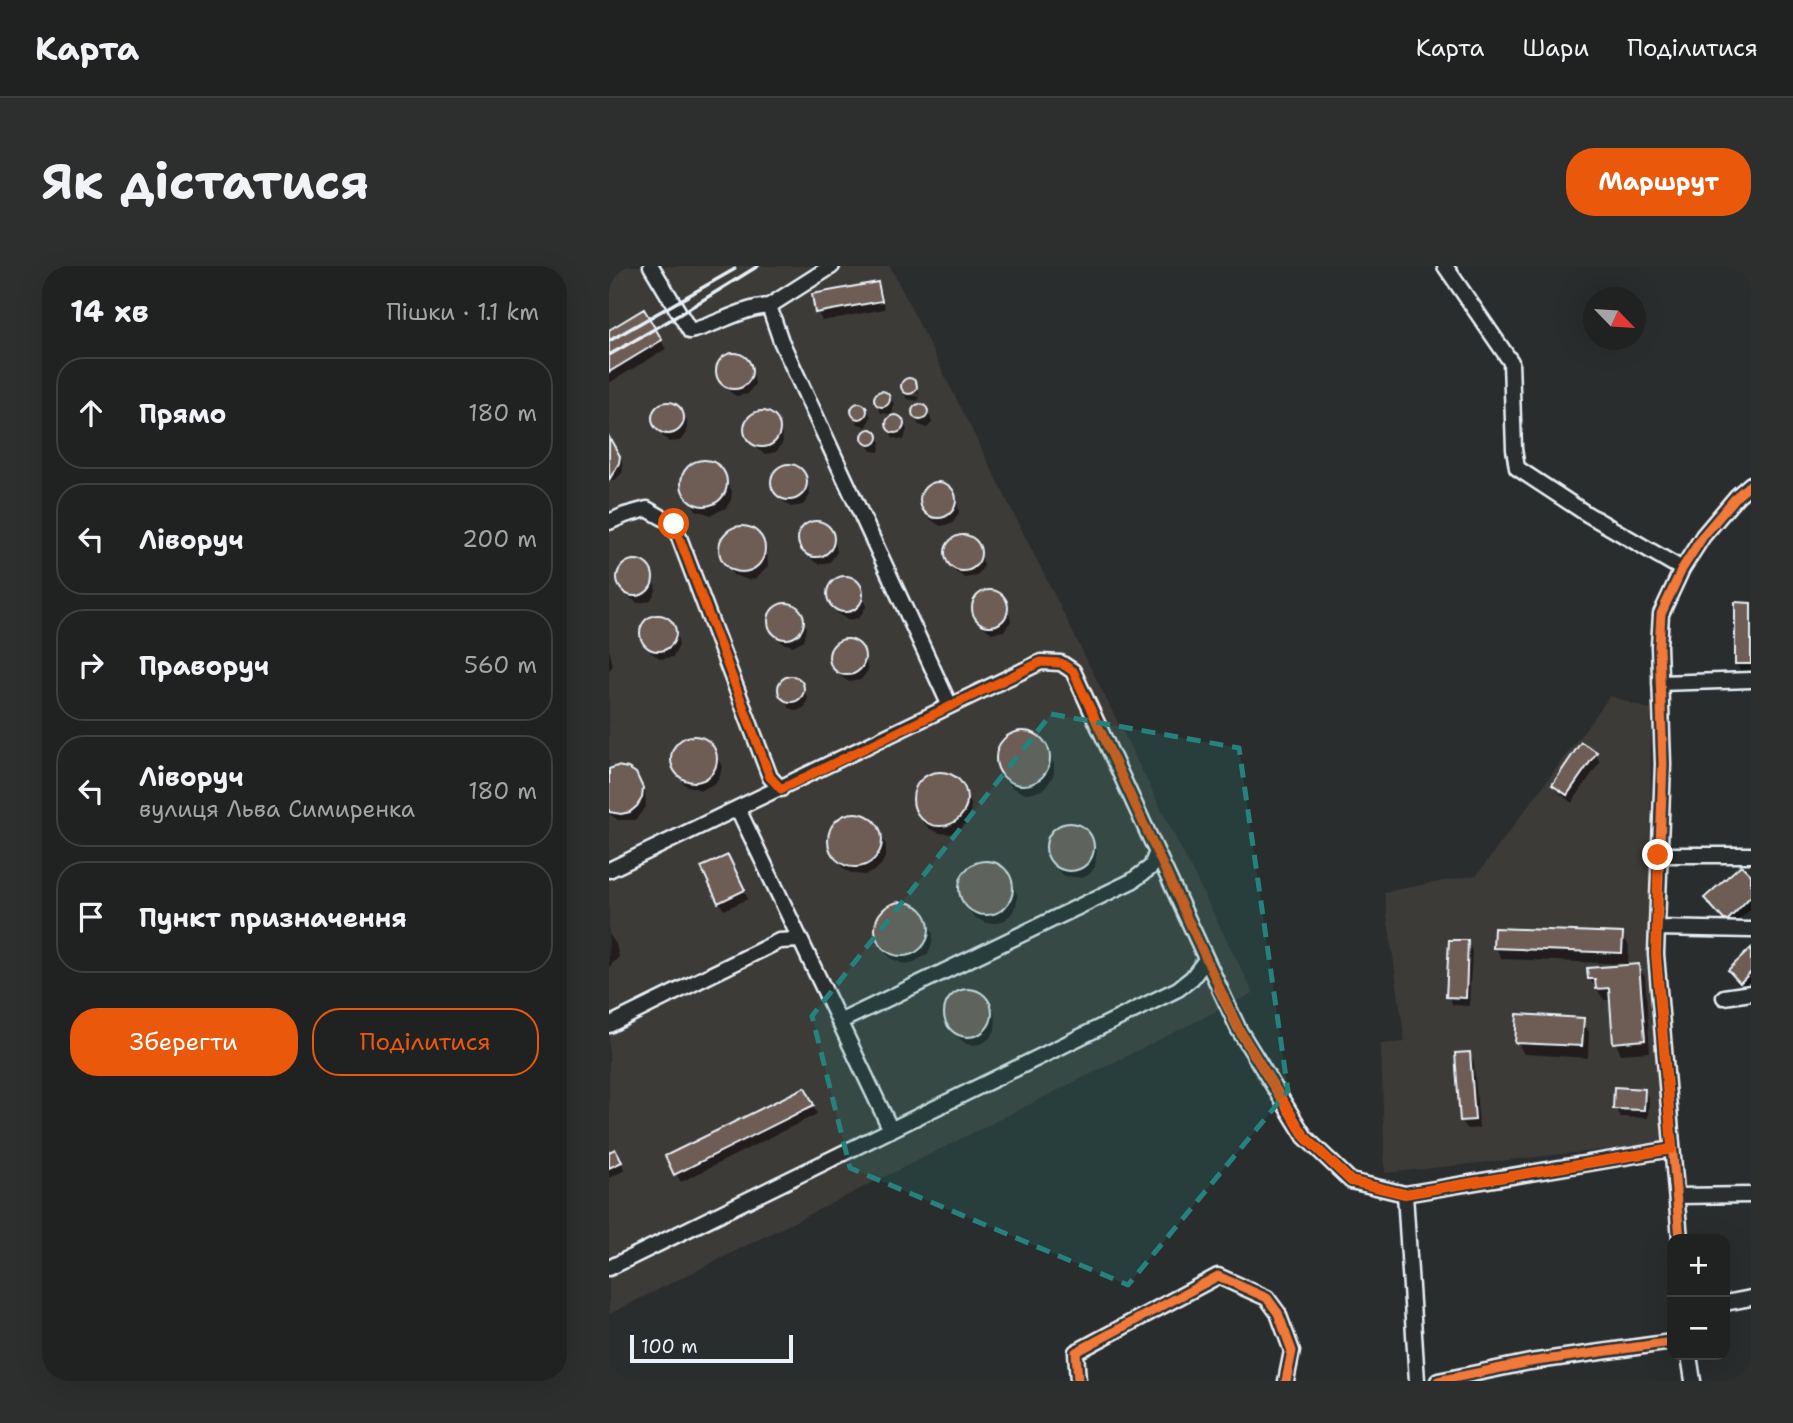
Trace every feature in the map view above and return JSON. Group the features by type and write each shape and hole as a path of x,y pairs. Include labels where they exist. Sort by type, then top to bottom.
{"street":[{"path":"651,266 690,331 705,328 757,307 769,306 832,266"},
{"path":"1445,266 1511,362 1517,468 1587,514 1682,569"},
{"path":"769,306 781,341 950,706"},
{"path":"1680,1234 1656,954 1663,764 1661,614 1682,569 1703,536 1737,496 1751,484"},
{"path":"609,522 647,509 674,524 770,777 781,789"},
{"path":"609,870 1041,662 1061,663 1073,671 1239,1030 1305,1137 1351,1181 1405,1194 1672,1149"},
{"path":"1660,683 1751,680"},
{"path":"738,809 891,1130"},
{"path":"839,1022 1132,881 1151,867 1156,854"},
{"path":"1658,855 1751,855"},
{"path":"1657,928 1751,930"},
{"path":"609,1025 779,941 800,940"},
{"path":"609,1268 1178,989 1192,978 1205,961"},
{"path":"1724,997 1751,993"},
{"path":"1405,1194 1417,1381"},
{"path":"1677,1196 1751,1195"},
{"path":"1078,1381 1076,1352 1218,1276 1267,1298 1278,1313 1291,1351 1286,1381"},
{"path":"1730,1302 1751,1298"},
{"path":"1438,1381 1530,1362 1667,1343"},
{"path":"1690,1360 1693,1381"}],"highlighted area":[{"path":"1051,714 1239,748 1288,1091 1128,1285 850,1168 812,1016"}],"shaded area":[{"path":"609,266 890,266 1253,993 609,1314"},
{"path":"1610,696 1651,710 1650,928 1667,1143 1385,1173 1381,1044 1405,1042 1384,892 1477,875"}],"building":[{"path":"878,282 882,301 815,313 812,294"},
{"path":"644,309 662,340 609,372 609,330"},
{"path":"734,353 746,359 752,371 746,383 734,389 722,383 716,371 722,359"},
{"path":"906,378 912,378 917,386 915,392 906,394 901,389 901,383"},
{"path":"879,391 885,391 890,399 888,405 879,407 874,402 874,396"},
{"path":"668,402 680,406 684,418 680,430 668,434 656,430 652,418 656,406"},
{"path":"856,403 862,403 867,411 865,417 856,419 851,414 851,408"},
{"path":"917,404 923,404 928,412 926,418 917,420 912,415 912,409"},
{"path":"762,411 774,417 780,429 774,441 762,447 750,441 744,429 750,417"},
{"path":"895,415 901,418 904,424 901,430 895,433 889,430 886,424 889,418"},
{"path":"867,429 873,429 878,437 876,443 867,445 862,440 862,434"},
{"path":"609,437 620,456 609,480"},
{"path":"704,460 721,466 727,483 721,500 704,506 687,500 681,483 687,466"},
{"path":"789,464 801,470 807,482 801,494 789,500 777,494 771,482 777,470"},
{"path":"938,482 950,488 956,500 950,512 938,518 926,512 920,500 926,488"},
{"path":"816,521 828,527 834,539 828,551 816,557 804,551 798,539 804,527"},
{"path":"742,526 759,532 765,549 759,566 742,572 725,566 719,549 725,532"},
{"path":"963,535 975,541 981,553 975,565 963,571 951,565 945,553 951,541"},
{"path":"635,560 647,566 653,578 647,590 635,596 623,590 617,578 623,566"},
{"path":"845,576 857,582 863,594 857,606 845,612 833,606 827,594 833,582"},
{"path":"990,590 1002,596 1008,608 1002,620 990,626 978,620 972,608 978,596"},
{"path":"1735,602 1751,603 1751,664 1735,664"},
{"path":"786,603 798,609 804,621 798,633 786,639 774,633 768,621 774,609"},
{"path":"658,615 670,621 676,633 670,645 658,651 646,645 640,633 646,621"},
{"path":"847,639 859,645 865,657 859,669 847,675 835,669 829,657 835,645"},
{"path":"791,676 800,680 804,689 800,698 791,702 782,698 778,689 782,680"},
{"path":"1023,731 1042,739 1050,758 1042,777 1023,785 1004,777 996,758 1004,739"},
{"path":"694,736 711,742 717,759 711,776 694,782 677,776 671,759 677,742"},
{"path":"1581,742 1597,752 1567,795 1552,785"},
{"path":"617,766 636,773 643,788 642,798 637,806 630,812 621,814 609,812 609,769"},
{"path":"940,772 959,780 967,799 959,818 940,826 921,818 913,799 921,780"},
{"path":"855,813 874,821 882,840 874,859 855,867 836,859 828,840 836,821"},
{"path":"1070,823 1087,830 1094,847 1087,864 1070,871 1053,864 1046,847 1053,830"},
{"path":"728,855 745,890 718,903 701,867"},
{"path":"986,861 1005,869 1013,888 1005,907 986,915 967,907 959,888 967,869"},
{"path":"1741,865 1751,875 1751,896 1728,920 1724,920 1704,898"},
{"path":"902,902 921,910 929,929 921,948 902,956 883,948 875,929 883,910"},
{"path":"1494,928 1623,933 1622,953 1493,948"},
{"path":"1449,940 1468,940 1466,998 1446,997"},
{"path":"1751,948 1751,972 1740,983 1728,970"},
{"path":"1639,964 1645,1040 1613,1043 1609,988 1596,989 1595,979 1588,979 1587,968"},
{"path":"968,989 977,990 985,996 991,1004 991,1022 985,1030 977,1036 968,1037 959,1036 951,1030 945,1022 944,1013 945,1004 951,996 959,990"},
{"path":"1517,1014 1584,1018 1582,1046 1515,1043"},
{"path":"1470,1052 1475,1120 1460,1121 1455,1053"},
{"path":"805,1087 814,1105 674,1175 665,1156"},
{"path":"1614,1087 1645,1089 1644,1110 1613,1109"},
{"path":"615,1149 622,1162 609,1168 609,1152"}],"railway":[{"path":"609,355 758,266"},
{"path":"609,341 735,269"}],"cycle path":[{"path":"1680,1234 1656,954 1663,764 1659,646 1661,614 1682,569 1703,536 1737,496 1751,484"},
{"path":"1218,988 1239,1030 1305,1137 1351,1181 1405,1194 1672,1149"},
{"path":"1078,1381 1076,1352 1218,1276 1267,1298 1278,1313 1292,1351 1286,1381"},
{"path":"1438,1381 1530,1362 1667,1343"}],"route":[{"path":"674,524 770,777 781,789 1041,662 1061,663 1073,671 1239,1030 1305,1137 1351,1181 1405,1194 1672,1149 1656,954 1658,855"}]}
